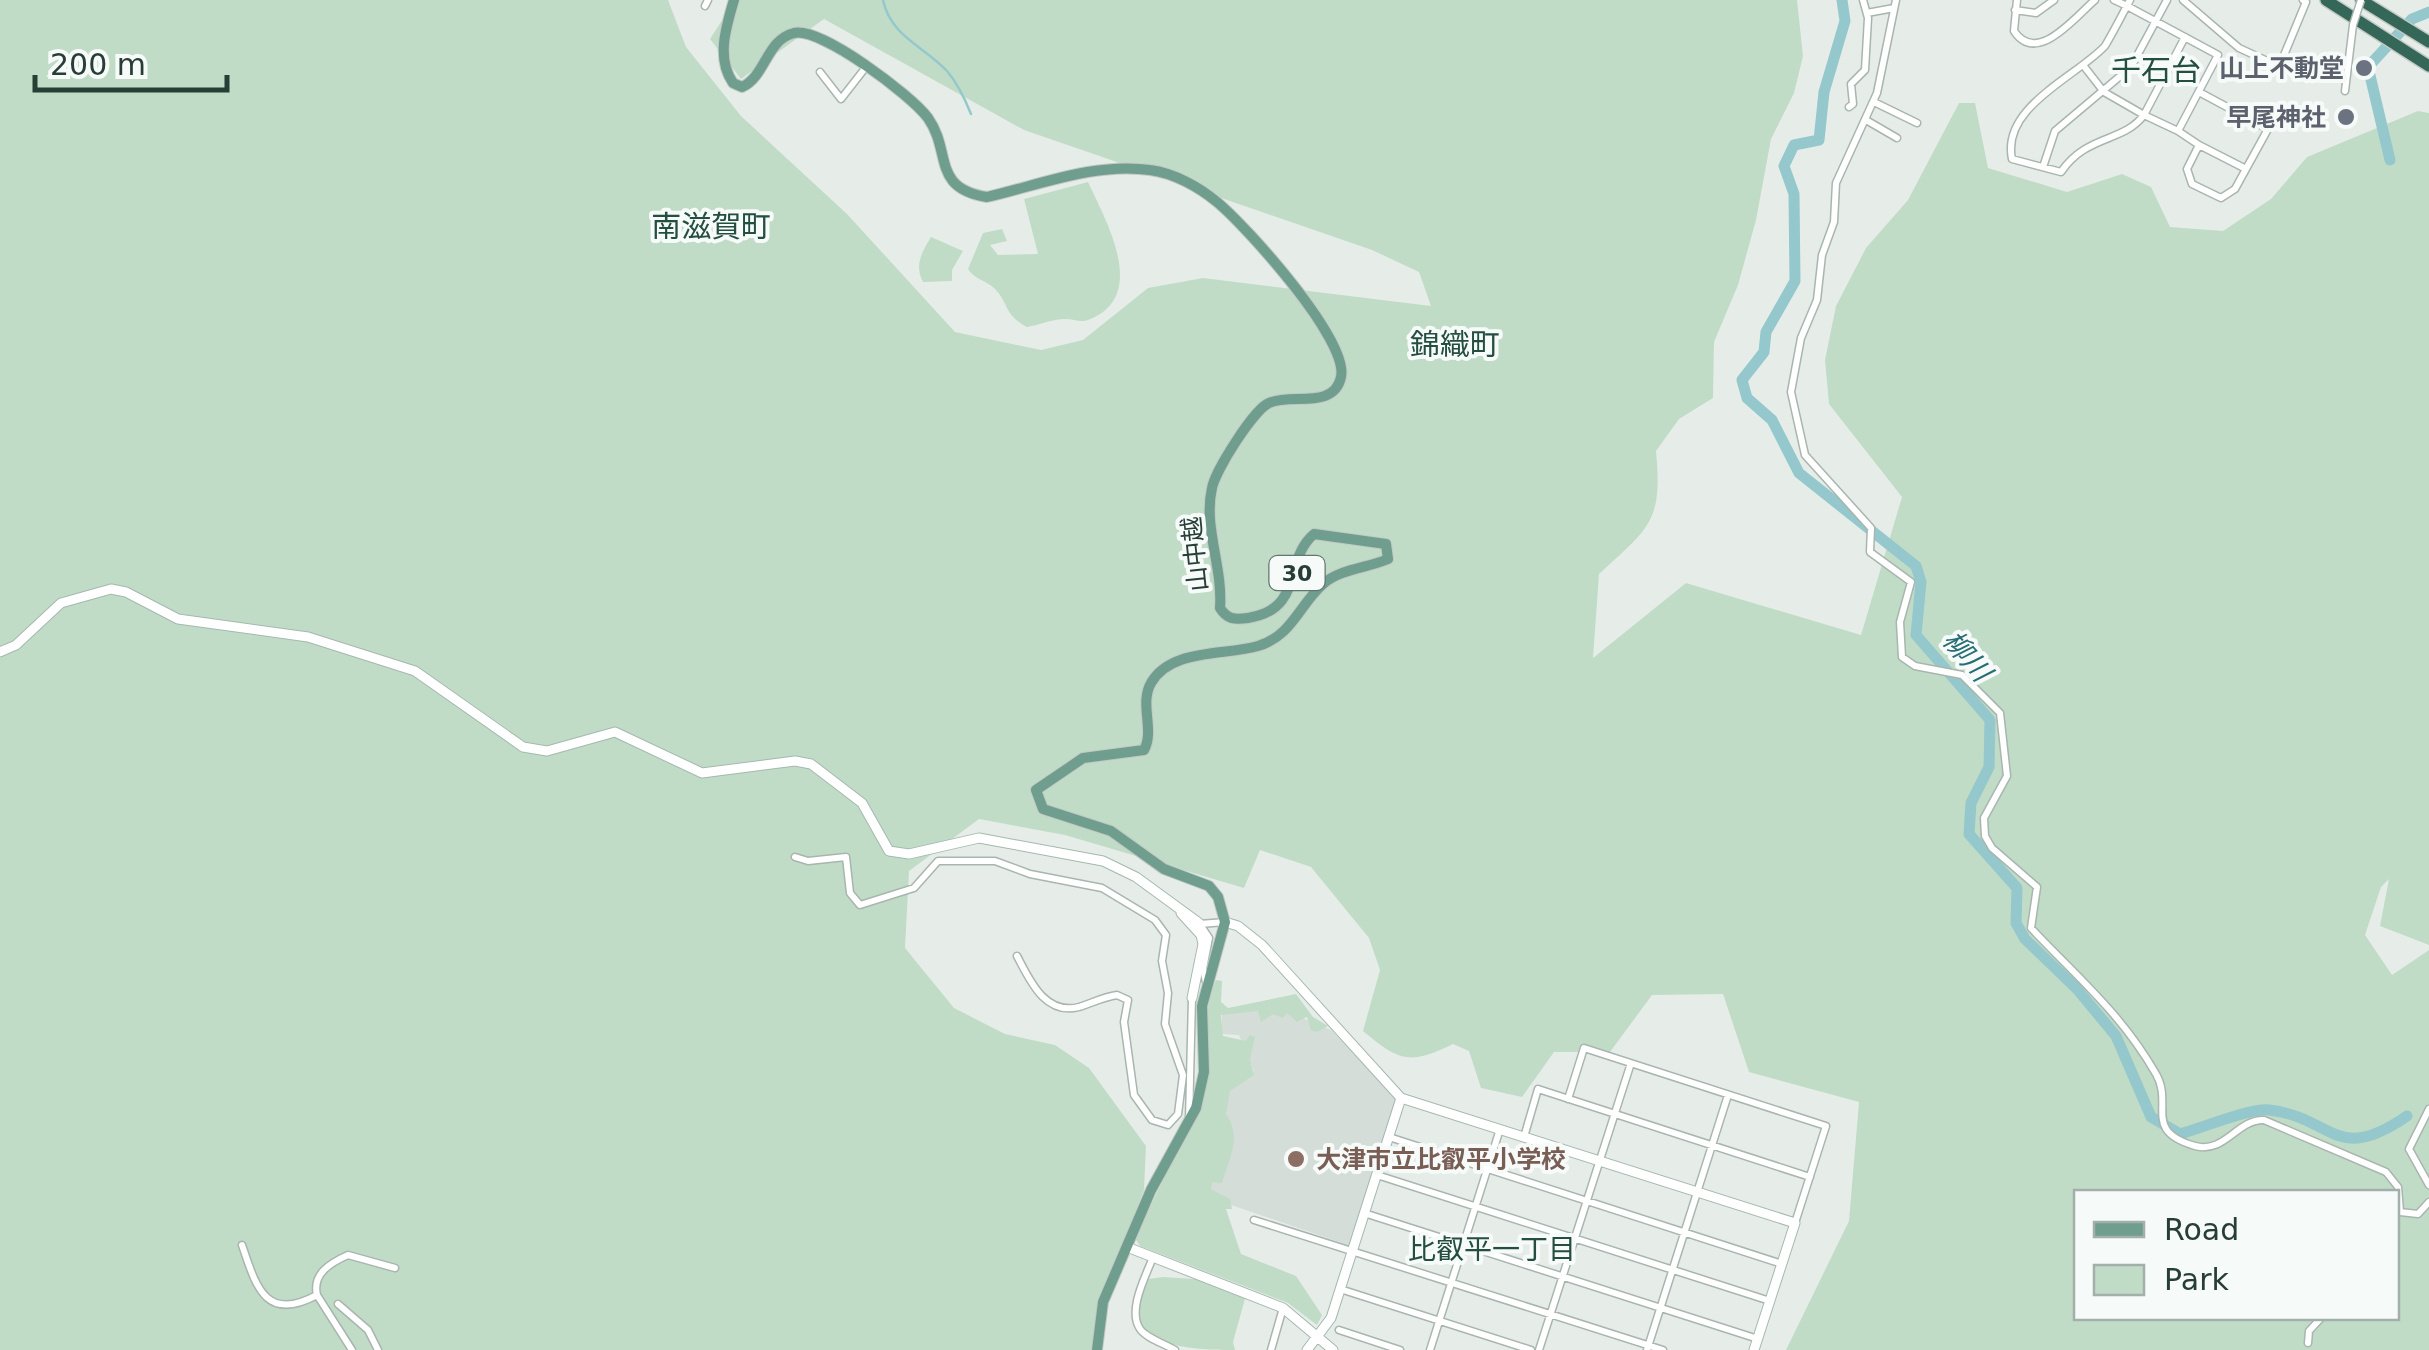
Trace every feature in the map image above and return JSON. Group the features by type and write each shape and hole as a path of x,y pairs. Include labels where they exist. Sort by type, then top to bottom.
{"highway":[{"path":"2326,0 2429,66"},
{"path":"2361,0 2425,40"}],"main road":[{"name":"山中越","path":"734,0 724,31 724,53 733,83 742,86 752,82 778,42 791,34 815,34 866,67 926,115 936,130 947,174 968,194 987,197 1118,167 1153,170 1198,188 1233,218 1331,334 1342,373 1338,387 1326,396 1265,404 1217,470 1209,513 1222,576 1220,608 1230,618 1239,620 1264,616 1294,582 1305,541 1314,534 1386,544 1388,559 1322,584 1288,629 1274,640 1180,660 1164,668 1151,683 1146,703 1148,742 1144,750 1083,758 1036,790 1043,809 1111,831 1164,869 1209,886 1218,897 1225,922"},
{"path":"1098,1350 1103,1302 1151,1190 1190,1121 1203,1085 1200,1019 1225,922"}],"street":[{"path":"1849,107 1853,104 1853,81 1865,70 1867,13 1863,0"},
{"path":"2017,0 2016,35 2034,45 2046,41 2095,0"},
{"path":"2015,10 2036,13 2054,0"},
{"path":"2114,0 2128,3 2218,54 2178,132"},
{"path":"2043,167 2055,130 2132,67 2168,0"},
{"path":"2183,0 2239,48 2291,72 2282,60 2306,2 2303,0"},
{"path":"2345,91 2353,24 2361,0"},
{"path":"2128,3 2105,46 2036,101 2016,134 2012,159 2061,172 2080,150 2127,130 2144,115 2185,37"},
{"path":"1867,13 1895,4 1874,102 1838,174 1817,300 1801,338 1791,392 1806,455 1871,528 1870,552 1911,582 1900,622 1902,658 1916,666 1962,675 2000,713 2007,776 1984,818 1987,840 2038,887 2030,924 2033,931 2087,982 2136,1041 2158,1077 2159,1115 2176,1138 2199,1147 2218,1145 2248,1122 2264,1120 2386,1172 2399,1190"},
{"path":"2083,66 2104,92 2246,169"},
{"path":"820,72 842,99 866,67"},
{"path":"2199,92 2268,129 2235,189 2220,198 2192,184 2186,170 2199,144"},
{"path":"1874,102 1917,123"},
{"path":"1866,120 1897,138"},
{"path":"0,652 16,645 61,603 94,592 126,592 178,620 308,637 415,671 523,747 547,750 616,732 702,773 795,761 811,764 862,802 888,851 909,854 979,838 1117,866 1207,932 1210,944 1203,969 1208,987"},
{"path":"794,856 808,861 846,857 850,893 860,905 914,888 938,861 980,858 1109,890 1155,920 1166,935 1162,960 1168,994 1166,1024 1182,1069 1183,1108 1190,1121"},
{"path":"1197,926 1225,922 1238,926 1262,945 1401,1098 1795,1223"},
{"path":"1207,932 1225,922"},
{"path":"1017,956 1033,988 1056,1004 1078,1007 1117,996 1128,1000 1124,1022 1134,1095 1158,1124 1174,1122 1183,1108 1194,1065 1189,1023 1203,944 1197,926"},
{"path":"1364,1213 1660,1308 1756,1345 1826,1126 1584,1048 1568,1099"},
{"path":"1340,1289 1535,1350 1630,1063"},
{"path":"1524,1137 1538,1089 1810,1176"},
{"path":"1647,1348 1728,1095"},
{"path":"1307,1350 1331,1318 1401,1098"},
{"path":"2429,1109 2409,1149 2429,1184"},
{"path":"1430,1350 1500,1129"},
{"path":"1389,1137 1782,1264"},
{"path":"1377,1175 1770,1301"},
{"path":"2399,1209 2414,1215 2429,1202"},
{"path":"1254,1220 1663,1350"},
{"path":"242,1245 257,1288 272,1302 294,1305 316,1296"},
{"path":"1127,1247 1284,1308 1333,1350"},
{"path":"352,1350 316,1296 314,1286 320,1274 348,1256 395,1268"},
{"path":"1153,1256 1136,1315 1141,1331 1175,1350"},
{"path":"338,1304 368,1330 378,1350"},
{"path":"1271,1350 1284,1308"},
{"path":"2308,1342 2309,1332 2319,1320"},
{"path":"1339,1330 1375,1346 1400,1350"},
{"path":"1149,1350 1152,1337"}],"shaded area":[{"name":"大津市立比叡平小学校","path":"1286,1011 1331,1030 1396,1098 1351,1246 1208,1197 1227,1088 1254,1071 1239,1035 1222,1034 1222,1013"}],"green space":[{"path":"0,0 668,0 686,47 741,116 847,214 955,332 1041,350 1083,340 1148,288 1203,278 1431,306 1419,272 1372,250 1024,130 824,19 741,79 710,39 735,0 1797,0 1803,56 1794,93 1771,139 1756,220 1738,285 1714,342 1713,398 1679,419 1656,451 1657,494 1649,522 1599,574 1593,658 1686,583 1861,635 1902,497 1829,404 1825,360 1836,306 1866,248 1908,200 1959,103 1975,103 1988,168 2067,192 2122,174 2151,187 2170,227 2223,231 2271,199 2307,157 2418,111 2429,113 2429,945 2380,926 2389,879 2381,887 2365,935 2392,975 2429,950 2429,1350 1786,1350 1849,1221 1859,1102 1749,1072 1723,994 1652,995 1610,1052 1554,1052 1522,1097 1481,1088 1469,1051 1453,1044 1426,1055 1406,1057 1363,1031 1380,970 1369,938 1311,867 1260,850 1244,888 1065,835 979,819 909,871 905,948 954,1008 1005,1034 1055,1045 1089,1068 1146,1146 1144,1190 1097,1310 1094,1350 0,1350"},
{"path":"1088,182 1118,257 1117,294 1107,309 1088,320 1060,319 1027,327 1010,313 995,289 968,269 983,233 1002,229 1007,241 990,245 998,255 1038,254 1024,199"},
{"path":"931,237 963,251 952,270 952,281 923,282 920,276 922,253"},
{"path":"1216,980 1222,981 1221,1002 1228,1008 1296,994 1313,1017 1328,1026 1317,1032 1311,1030 1307,1017 1297,1022 1287,1013 1283,1018 1273,1014 1261,1022 1258,1011 1221,1015 1223,1036 1246,1041 1250,1035 1255,1037 1250,1059 1254,1075 1230,1091 1226,1114 1233,1131 1233,1147 1222,1183 1212,1182 1211,1189 1230,1199 1232,1209 1226,1209 1241,1254 1296,1276 1322,1315 1317,1325 1288,1303 1140,1246 1135,1238 1202,1099 1208,1009"},
{"path":"1148,1279 1210,1280 1246,1295 1233,1342 1235,1350 1179,1346 1151,1336 1142,1328 1138,1308"}],"waterway":[{"path":"883,0 901,32 951,76 971,114"},
{"name":"柳川","path":"1842,0 1845,21 1824,92 1819,140 1794,145 1784,166 1794,194 1795,281 1766,332 1764,352 1742,380 1747,398 1772,420 1799,473 1916,566 1921,582 1916,635 1990,720 1989,767 1971,803 1969,834 2017,888 2016,923 2025,939 2077,989 2116,1036 2151,1117 2180,1134 2238,1115 2269,1110 2290,1114 2349,1138 2383,1130 2407,1116"},
{"path":"2390,160 2368,67 2412,19 2429,12"}],"place":[{"name":"山上不動堂","path":"2364,68"},
{"name":"早尾神社","path":"2346,117"},
{"name":"大津市立比叡平小学校","path":"1296,1159"}],"district":[{"name":"千石台","path":"2156,70"},
{"name":"南滋賀町","path":"711,226"},
{"name":"錦織町","path":"1455,344"},
{"name":"比叡平一丁目","path":"1492,1249"}]}
